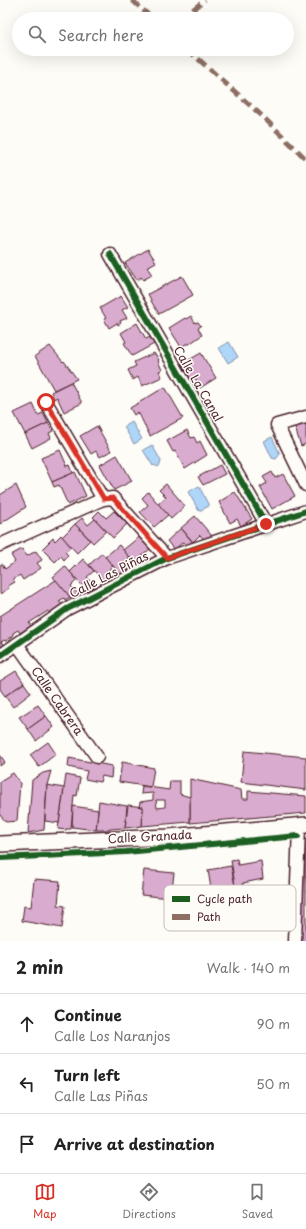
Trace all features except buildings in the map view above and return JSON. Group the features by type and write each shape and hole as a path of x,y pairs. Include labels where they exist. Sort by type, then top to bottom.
{"street":[{"name":"Calle La Canal","path":"110,254 266,524"},
{"path":"46,402 104,499"},
{"path":"306,417 277,425 306,485"},
{"path":"0,545 104,499 113,498 167,558"},
{"name":"Calle Las Piñas","path":"0,656 67,609 167,558 306,511"},
{"name":"Calle Cabrera","path":"17,644 97,757"},
{"name":"Calle Granada","path":"0,844 168,836 302,825 296,924"},
{"name":"Calle Granada","path":"295,941 296,931"}],"water":[{"path":"229,342 238,357 228,363 219,348"},
{"path":"132,422 142,439 134,444 124,427"},
{"path":"272,437 280,454 276,459 272,458 264,441"},
{"path":"152,445 161,461 158,467 153,466 143,450"},
{"path":"199,486 209,506 199,511 188,492"}],"marked path":[{"path":"132,0 145,12"},
{"path":"190,12 205,0"},
{"path":"195,56 261,115 306,159"}],"cycle path":[{"path":"110,254 266,524"},
{"path":"0,656 67,609 167,558 306,511"},
{"path":"0,858 126,852 298,836"}],"route":[{"path":"46,402 104,499 113,498 167,558 266,524"}]}
